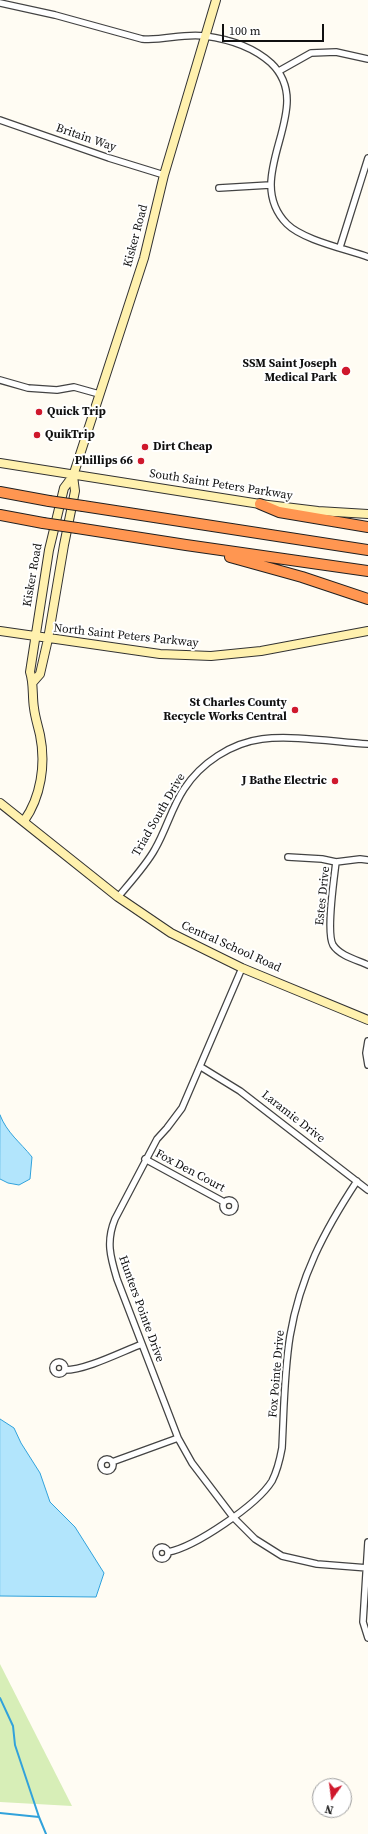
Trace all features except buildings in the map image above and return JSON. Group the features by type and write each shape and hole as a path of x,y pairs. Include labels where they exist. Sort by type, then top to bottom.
{"highway":[{"path":"0,492 49,501 368,550"},
{"path":"260,504 279,512 368,527"},
{"path":"0,515 186,545 368,570"},
{"path":"186,545 302,577 368,599"}],"main road":[{"name":"Kisker Road","path":"24,821 32,809 37,794 42,764 40,736 34,708 33,682 30,672 48,550 64,488 73,476 144,258 164,175 216,0"},
{"name":"South Saint Peters Parkway","path":"0,463 73,476 260,504 318,511 368,514"},
{"name":"Kisker Road","path":"33,682 40,674 48,639 75,491 73,476"},
{"name":"North Saint Peters Parkway","path":"0,631 160,654 211,656 261,651 368,631"},
{"name":"Central School Road","path":"0,803 118,897 171,933 242,968 368,1020"}],"street":[{"path":"0,3 55,15 142,39 154,40 180,35 205,36 249,48 267,59 280,71 287,94 286,117 273,164 270,185 276,207 287,224 302,235 368,257"},
{"path":"280,71 311,53 336,52 368,59"},
{"name":"Britain Way","path":"0,120 164,175"},
{"path":"340,247 368,158"},
{"path":"219,188 270,185"},
{"path":"0,380 28,388 57,390 74,387 99,394"},
{"name":"Triad South Drive","path":"118,897 155,850 185,788 201,768 209,761 237,746 261,739 310,740 368,744"},
{"path":"288,857 322,859 336,862"},
{"name":"Estes Drive","path":"368,860 336,862 330,929 332,944 344,954 368,965"},
{"name":"Hunters Pointe Drive","path":"242,968 182,1108 168,1128 157,1139 145,1159 110,1232 110,1253 116,1279 178,1438 196,1468 233,1517 255,1539 282,1556 317,1564 367,1568"},
{"path":"368,1041 366,1053 368,1065"},
{"name":"Laramie Drive","path":"200,1067 240,1091 368,1190"},
{"name":"Fox Den Court","path":"145,1159 224,1202"},
{"name":"Fox Pointe Drive","path":"168,1552 184,1548 233,1517 272,1481 278,1467 282,1448 289,1344 304,1280 326,1231 357,1182"},
{"path":"65,1370 72,1370 87,1365 142,1344"},
{"path":"112,1462 178,1438"},
{"path":"368,1542 363,1622 368,1638"}],"green space":[{"path":"0,1664 72,1806 0,1802"}],"water":[{"path":"0,1115 6,1127 32,1157 30,1179 19,1185 8,1183 0,1179"},
{"path":"0,1419 14,1428 21,1443 40,1473 50,1502 75,1527 104,1573 96,1597 0,1596"}],"waterway":[{"path":"0,1698 13,1726 15,1745 46,1834"},
{"path":"0,1813 39,1817"}],"place":[{"name":"SSM Saint Joseph Medical Park","path":"346,371"},
{"name":"Quick Trip","path":"39,412"},
{"name":"QuikTrip","path":"37,435"},
{"name":"Dirt Cheap","path":"145,447"},
{"name":"Phillips 66","path":"141,461"},
{"name":"St Charles County Recycle Works Central","path":"295,710"},
{"name":"J Bathe Electric","path":"335,781"}]}
